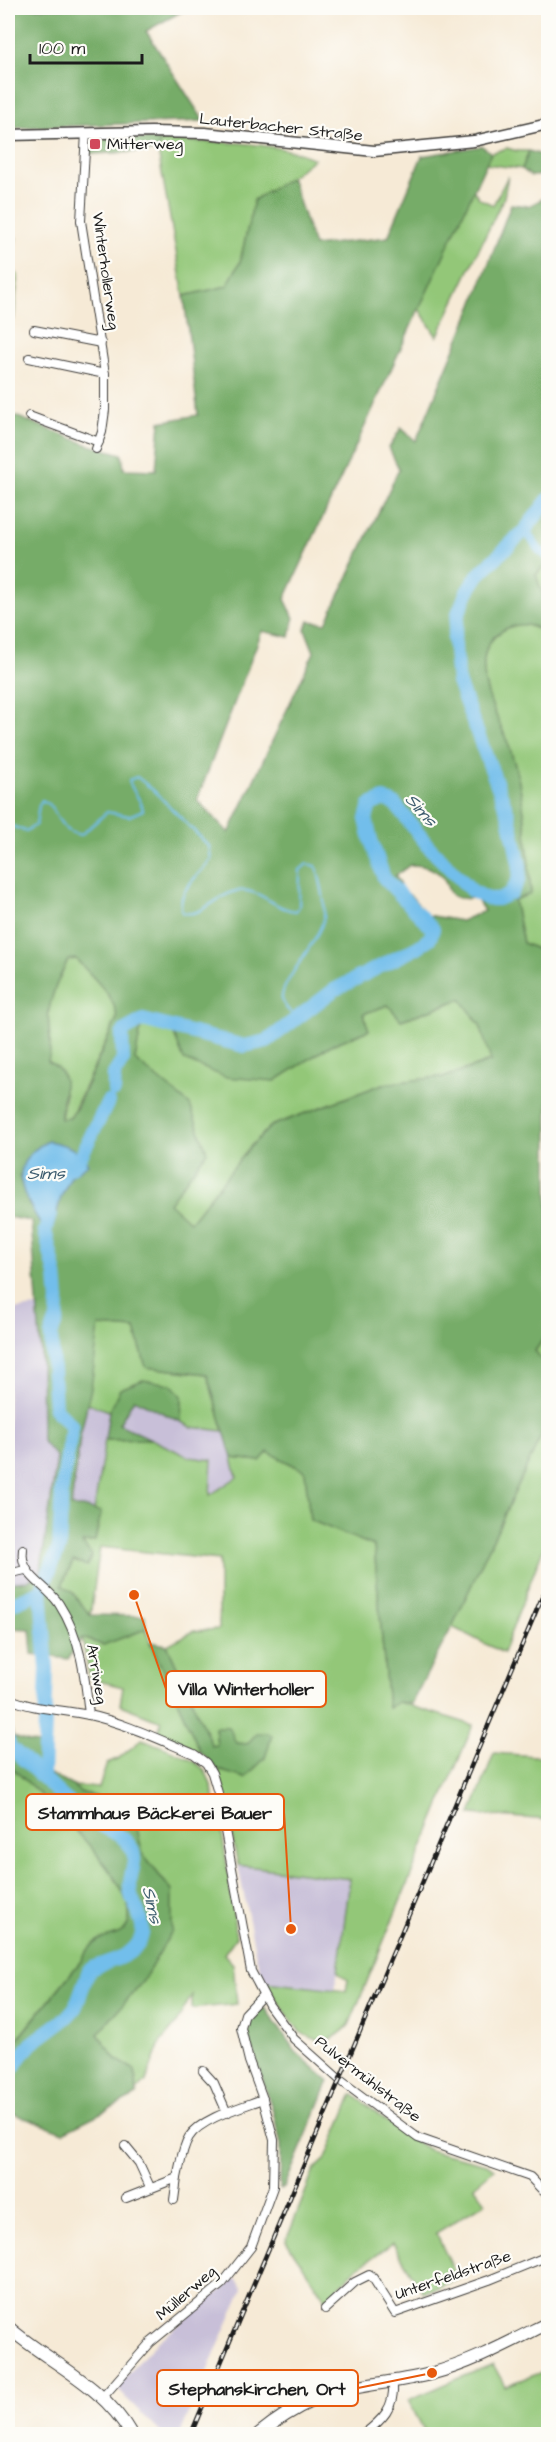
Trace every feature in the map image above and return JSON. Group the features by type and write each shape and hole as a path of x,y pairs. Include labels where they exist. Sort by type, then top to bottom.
{"main road":[{"path":"259,2434 286,2415 314,2400 345,2390 393,2383 455,2366 489,2353 549,2323"},
{"path":"9,2331 103,2397 131,2434"}],"street":[{"name":"Lauterbacher Straße","path":"8,135 205,133 374,151 474,141 549,124"},
{"name":"Winterhollerweg","path":"29,416 97,445 105,410 105,375 81,221 86,133"},
{"name":"Winterhollerweg","path":"34,330 101,343"},
{"path":"29,358 105,375"},
{"path":"8,1574 25,1570 22,1559 23,1549"},
{"name":"Arriweg","path":"25,1570 57,1602 75,1635 82,1662 89,1715"},
{"path":"8,1698 25,1706 89,1715"},
{"name":"Pulvermühlstraße","path":"89,1715 148,1735 194,1754 206,1762 212,1773 223,1815 248,1957 262,1995 294,2039 313,2057 418,2138 530,2177 549,2196"},
{"name":"Müllerweg","path":"103,2397 150,2343 222,2284 251,2247 273,2187 274,2140 241,2028 245,2014 262,1995"},
{"path":"203,2071 214,2083 227,2113"},
{"path":"174,2200 177,2178 191,2135 200,2127 227,2113 263,2099"},
{"path":"125,2146 139,2163 150,2187"},
{"path":"126,2198 177,2178"},
{"name":"Unterfeldstraße","path":"325,2309 355,2282 369,2275 374,2278 395,2313 549,2256"},
{"path":"364,2434 387,2413 392,2403 393,2383"}],"shaded area":[{"path":"38,1307 41,1355 57,1458 40,1574 26,1581 8,1583 8,1310"},
{"path":"134,1399 191,1427 224,1431 237,1477 210,1495 212,1460 189,1457 119,1424"},
{"path":"87,1403 109,1411 94,1511 82,1507 71,1508"},
{"path":"238,1865 350,1879 335,1991 264,1982 256,1956"},
{"path":"236,2278 243,2289 180,2434 162,2434 116,2388 153,2346"}],"green space":[{"path":"8,8 188,8 146,31 204,121 11,128 8,123"},
{"path":"100,139 160,141 158,151 91,154 90,149 100,148"},
{"path":"160,141 260,145 280,148 314,159 291,177 254,200 240,262 227,286 184,296 158,151"},
{"path":"482,146 491,153 285,599 294,618 290,637 262,631 197,800 229,833 314,652 305,629 309,621 326,623 399,469 389,448 401,428 416,441 473,305 511,204 529,206 548,196 548,565 546,564 536,575 548,610 548,636 539,629 519,625 499,632 486,649 484,672 489,696 511,752 523,804 531,894 514,900 523,943 548,954 548,1332 535,1351 548,1368 548,1421 452,1627 411,1704 398,1702 388,1708 374,1546 310,1520 305,1471 268,1452 260,1461 232,1458 207,1374 146,1367 135,1329 99,1326 91,1388 80,1437 71,1507 82,1507 101,1512 95,1541 82,1543 92,1555 87,1566 73,1561 62,1585 72,1592 90,1615 145,1616 146,1629 103,1645 82,1638 68,1659 32,1654 30,1629 8,1628 8,1583 26,1581 40,1574 57,1458 42,1441 41,1355 31,1221 8,1217 8,413 86,444 122,454 124,469 156,470 160,422 198,415 184,296 227,286 240,262 254,200 291,177 314,246 388,237 422,156","holes":["410,865 428,868 441,875 453,896 476,898 484,911 461,921 427,915 412,897 399,887 400,883 395,876","76,959 101,986 112,1002 117,1018 77,1107 70,1118 61,1119 64,1080 57,1067 48,1061 50,1054 48,1017 54,990 68,960","461,999 480,1025 491,1061 448,1076 383,1084 271,1126 249,1148 190,1222 169,1203 207,1152 190,1105 135,1060 142,1022 171,1027 184,1060 225,1077 275,1081 331,1045 369,1030 363,1014 388,1005 401,1020","19,1176 71,1176 61,1197 53,1226 29,1205"]},
{"path":"507,148 529,151 522,169 485,164 491,153"},
{"path":"529,151 548,157 548,175 531,176 522,169"},
{"path":"508,176 504,197 437,337 419,309 473,190 480,199 493,205"},
{"path":"8,237 16,238 9,268 18,275 14,319 8,319"},
{"path":"546,563 548,565 548,610 536,575"},
{"path":"524,624 543,631 548,636 548,954 523,943 514,900 531,893 523,804 511,752 489,696 484,672 485,652 492,639 503,630"},
{"path":"76,959 107,994 116,1010 117,1018 70,1118 61,1120 65,1094 47,1061 50,1048 48,1017 52,997 62,972 68,960"},
{"path":"462,999 480,1025 492,1060 448,1076 383,1084 271,1126 249,1148 190,1222 169,1204 135,1059 142,1022 171,1027 275,1081 331,1045 369,1030 363,1014 388,1005 402,1020"},
{"path":"98,1326 135,1329 146,1367 207,1374 224,1431 191,1427 181,1422 182,1396 143,1380 120,1389 109,1411 87,1403"},
{"path":"548,1332 548,1368 535,1351"},
{"path":"143,1380 171,1384 182,1396 181,1422 134,1399 119,1424 151,1439 105,1440 109,1411 120,1389"},
{"path":"548,1421 548,1536 503,1653 452,1627"},
{"path":"151,1439 189,1457 212,1460 210,1495 237,1477 232,1458 260,1461 268,1452 305,1471 310,1520 374,1546 388,1708 398,1702 473,1725 349,2025 338,2035 326,2040 314,2039 300,2032 264,1982 346,1991 348,1980 338,1972 350,1879 238,1865 218,1770 245,1778 247,1744 236,1743 231,1736 215,1728 217,1745 212,1747 167,1645 194,1631 219,1629 219,1560 100,1547 90,1616 72,1592 62,1585 82,1543 95,1541 101,1513 94,1511 105,1440"},
{"path":"146,1629 201,1753 158,1735 161,1721 120,1705 123,1687 90,1679 82,1638 103,1645"},
{"path":"150,1642 167,1645 212,1746 217,1745 215,1727 229,1727 236,1743 247,1744 257,1733 272,1735 265,1758 245,1778 218,1770 201,1753"},
{"path":"8,1716 13,1737 47,1747 46,1772 80,1792 100,1798 137,1828 143,1855 172,1891 172,1931 143,1981 98,2034 117,2060 135,2070 137,2095 63,2132 8,2112 8,2051 91,1946 99,1940 125,1930 129,1909 120,1888 105,1864 62,1816 8,1764"},
{"path":"142,1739 192,1760 204,1770 210,1782 220,1823 232,1900 236,1937 224,1954 233,1964 237,2004 192,2009 192,1995 175,2025 160,2043 146,2081 137,2091 135,2070 117,2060 98,2034 143,1981 172,1891 143,1855 136,1828 100,1798 80,1792 73,1786 99,1788 107,1763 119,1758"},
{"path":"494,1753 548,1757 548,1820 471,1814"},
{"path":"8,1764 62,1816 105,1864 120,1888 129,1909 125,1930 99,1940 91,1946 8,2050"},
{"path":"265,2008 296,2052 329,2081 284,2188 280,2189 281,2145 273,2111 248,2036 251,2014"},
{"path":"353,2094 395,2128 429,2150 487,2164 494,2169 474,2186 486,2202 436,2233 458,2279 423,2293 393,2243 356,2269 326,2300 286,2241 314,2170 325,2160"},
{"path":"493,2364 505,2386 548,2370 548,2434 426,2434 408,2400"}],"water":[{"name":"Sims","path":"48,1141 71,1148 81,1154 88,1164 71,1176 61,1197 53,1226 45,1231 25,1194 21,1183 21,1171 25,1161 34,1151"}],"waterway":[{"name":"Sims","path":"114,1091 114,1074 123,1060 122,1035 125,1030 143,1020 244,1046 267,1041 334,990 418,947 430,938 433,929 384,878 366,819 370,805 384,799 395,804 429,847 472,891 488,899 498,899 511,893 519,879 520,867 509,816 458,682 454,638 458,614 467,592 478,575 525,530 548,500"},
{"name":"Sims","path":"525,530 539,550 548,557"},
{"path":"8,825 26,831 36,825 42,800 52,808 66,829 81,835 107,812 129,816 143,810 129,780 137,777 209,846 211,859 190,883 182,897 182,912 195,913 236,891 253,892 281,907 296,911 299,907 300,870 307,864 316,866 324,898 324,917 316,937 287,983 282,999 296,1018"},
{"name":"Sims","path":"71,1168 82,1154 108,1102"},
{"name":"Sims","path":"8,1608 11,1604 41,1591 59,1548 62,1488 72,1426 55,1409 51,1335 57,1319 58,1300 56,1275 45,1231 50,1214"},
{"path":"41,1591 47,1669 43,1776"},
{"name":"Sims","path":"8,1741 10,1747 73,1805 95,1822 121,1836 129,1844 134,1855 130,1891 142,1927 140,1939 132,1950 89,1970 75,2008 66,2018 31,2044 8,2074"}],"railway":[{"path":"191,2434 548,1583"}],"place":[{"name":"Mitterweg","path":"95,144"},
{"name":"Villa Winterholler","path":"134,1595"},
{"name":"Stammhaus Bäckerei Bauer","path":"291,1929"},
{"name":"Stephanskirchen, Ort","path":"432,2373"}]}
